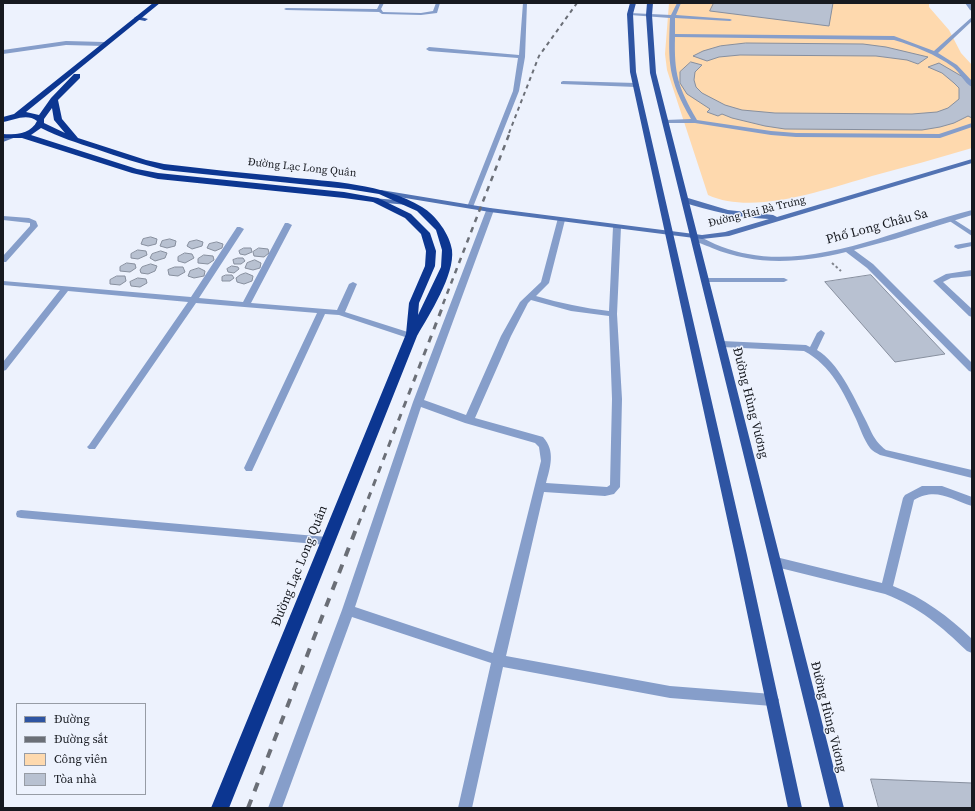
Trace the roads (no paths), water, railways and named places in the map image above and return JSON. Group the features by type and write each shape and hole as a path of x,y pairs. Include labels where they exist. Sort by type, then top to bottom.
{"highway":[{"path":"8,117 157,3"},
{"path":"3,136 18,136 34,130 41,122 54,100 74,78 165,3"},
{"path":"54,100 58,120 76,140"},
{"name":"Đường Lạc Long Quân","path":"8,117 32,116 55,132 120,156 164,167 348,186 381,192 420,209 440,229 447,250 446,267 429,306 410,336 220,808"},
{"name":"Đường Lạc Long Quân","path":"18,136 142,173 344,195 375,200 408,216 425,233 431,251 430,266 414,303 410,336"}],"main road":[{"path":"632,3 630,14 633,72 772,700 794,808"},
{"name":"Đường Hùng Vương","path":"650,3 649,15 653,73 837,808"},
{"path":"137,18 145,19"}],"street":[{"path":"968,3 972,9"},
{"path":"3,140 18,136"},
{"name":"Đường Hai Bà Trưng","path":"381,192 490,210 694,237 726,234 972,161"},
{"name":"Đường Hai Bà Trưng","path":"375,200 470,207"},
{"path":"685,200 713,210 739,215 787,217"},
{"path":"275,808 348,610 418,402 490,210"},
{"name":"Phố Long Châu Sa","path":"694,237 723,250 755,258 801,258 848,250 970,214"},
{"path":"469,420 506,336 524,302 545,283 561,220"},
{"path":"539,487 605,492 610,491 615,487 617,399 613,314 616,227"},
{"path":"848,250 870,266 972,369"},
{"path":"972,273 949,276 937,281 972,314"},
{"path":"530,297 559,307 580,311 613,314"},
{"path":"418,402 469,420 539,440 544,444 546,462 498,660 465,808"},
{"path":"886,589 909,498 922,490 942,490 972,502"},
{"path":"776,562 886,589 904,596 943,620 972,647"},
{"path":"348,610 498,660 670,692 772,700"}],"lane":[{"path":"380,11 379,9 382,3"},
{"path":"286,9 380,11 382,13 430,14 435,12 438,3"},
{"path":"470,207 516,91 522,57 525,3"},
{"path":"679,3 673,17 672,58 674,76 683,99 695,121"},
{"path":"630,14 730,20"},
{"path":"934,54 972,18"},
{"path":"672,35 886,37 909,43 934,54 956,67 972,85"},
{"path":"3,52 66,43 104,44"},
{"path":"430,49 522,57"},
{"path":"563,83 636,85"},
{"path":"665,122 695,121 771,133 796,135 940,136 972,125"},
{"path":"3,218 29,220 34,222 34,226 3,260"},
{"path":"950,219 972,234"},
{"path":"246,304 288,225"},
{"path":"92,447 194,299 240,229"},
{"path":"958,247 972,244"},
{"path":"705,280 784,280"},
{"path":"3,283 340,313 410,336"},
{"path":"340,313 353,284"},
{"path":"3,368 66,288"},
{"path":"249,468 322,312"},
{"path":"813,350 821,333"},
{"path":"722,344 806,348 813,350 838,376 873,445 883,453 972,474"},
{"path":"21,514 327,541"}],"railway":[{"path":"509,133 539,56 577,3"},
{"path":"443,304 510,132"},
{"path":"358,525 444,303"},
{"path":"248,808 358,524"}]}
